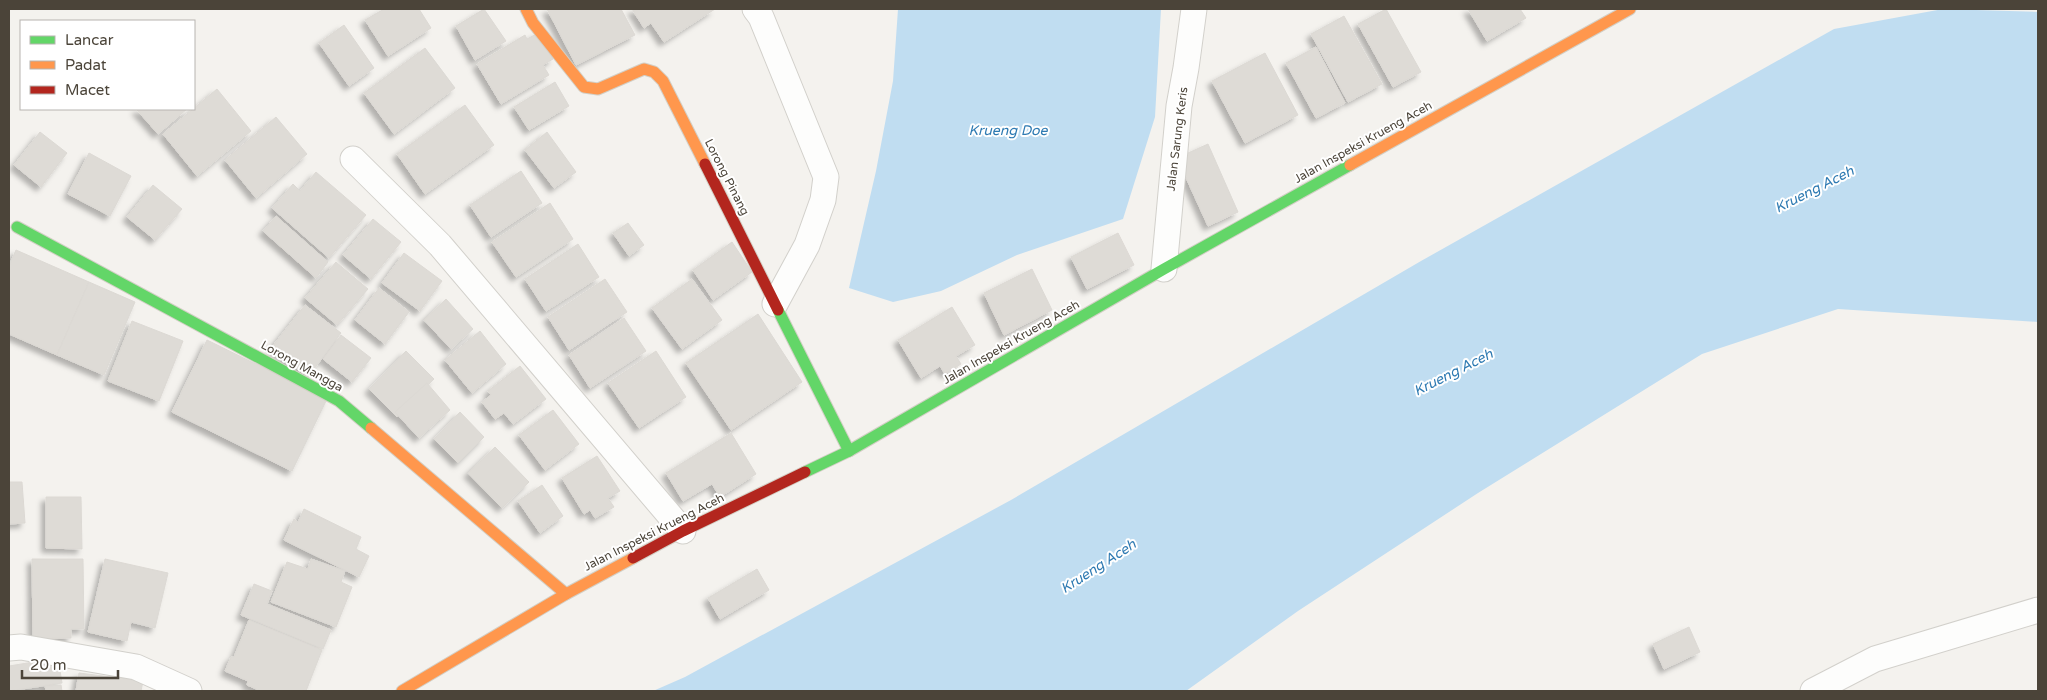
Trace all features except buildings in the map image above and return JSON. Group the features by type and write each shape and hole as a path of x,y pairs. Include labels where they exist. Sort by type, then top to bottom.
{"street":[{"name":"Lorong Pinang","path":"526,9 533,23 584,86 598,89 644,69 654,72 663,81 849,450"},
{"path":"755,9 761,17 826,177 823,200 807,245 776,304"},
{"name":"Jalan Sarung Keris","path":"1164,270 1179,106 1194,9"},
{"name":"Jalan Inspeksi Krueng Aceh","path":"402,691 566,594 683,531 849,450 1164,270 1630,9"},
{"path":"353,159 440,246 683,531"},
{"name":"Lorong Mangga","path":"17,227 338,402 566,594"},
{"path":"1813,691 1875,659 2038,610"},
{"path":"9,648 21,647 136,667 189,691"}],"water":[{"name":"Krueng Doe","path":"898,9 1161,9 1155,117 1123,219 1017,255 941,291 893,302 849,288 876,171 893,81"},
{"name":"Krueng Aceh","path":"1943,9 2038,12 2038,322 1838,309 1702,354 1478,493 1298,611 1186,691 653,691 685,677 1011,500 1421,261 1834,29"}],"traffic: fast":[{"path":"805,472 849,451 1164,269 1350,165"},
{"path":"17,227 339,401 371,428"},
{"path":"778,310 849,451"}],"traffic: slow":[{"path":"526,9 533,23 584,87 598,89 644,69 654,72 663,81 705,164"},
{"path":"1350,165 1630,9"},
{"path":"371,428 566,594"},
{"path":"402,691 566,594 633,558"}],"traffic: jam":[{"path":"705,164 778,310"},
{"path":"633,558 683,531 805,472"}]}
